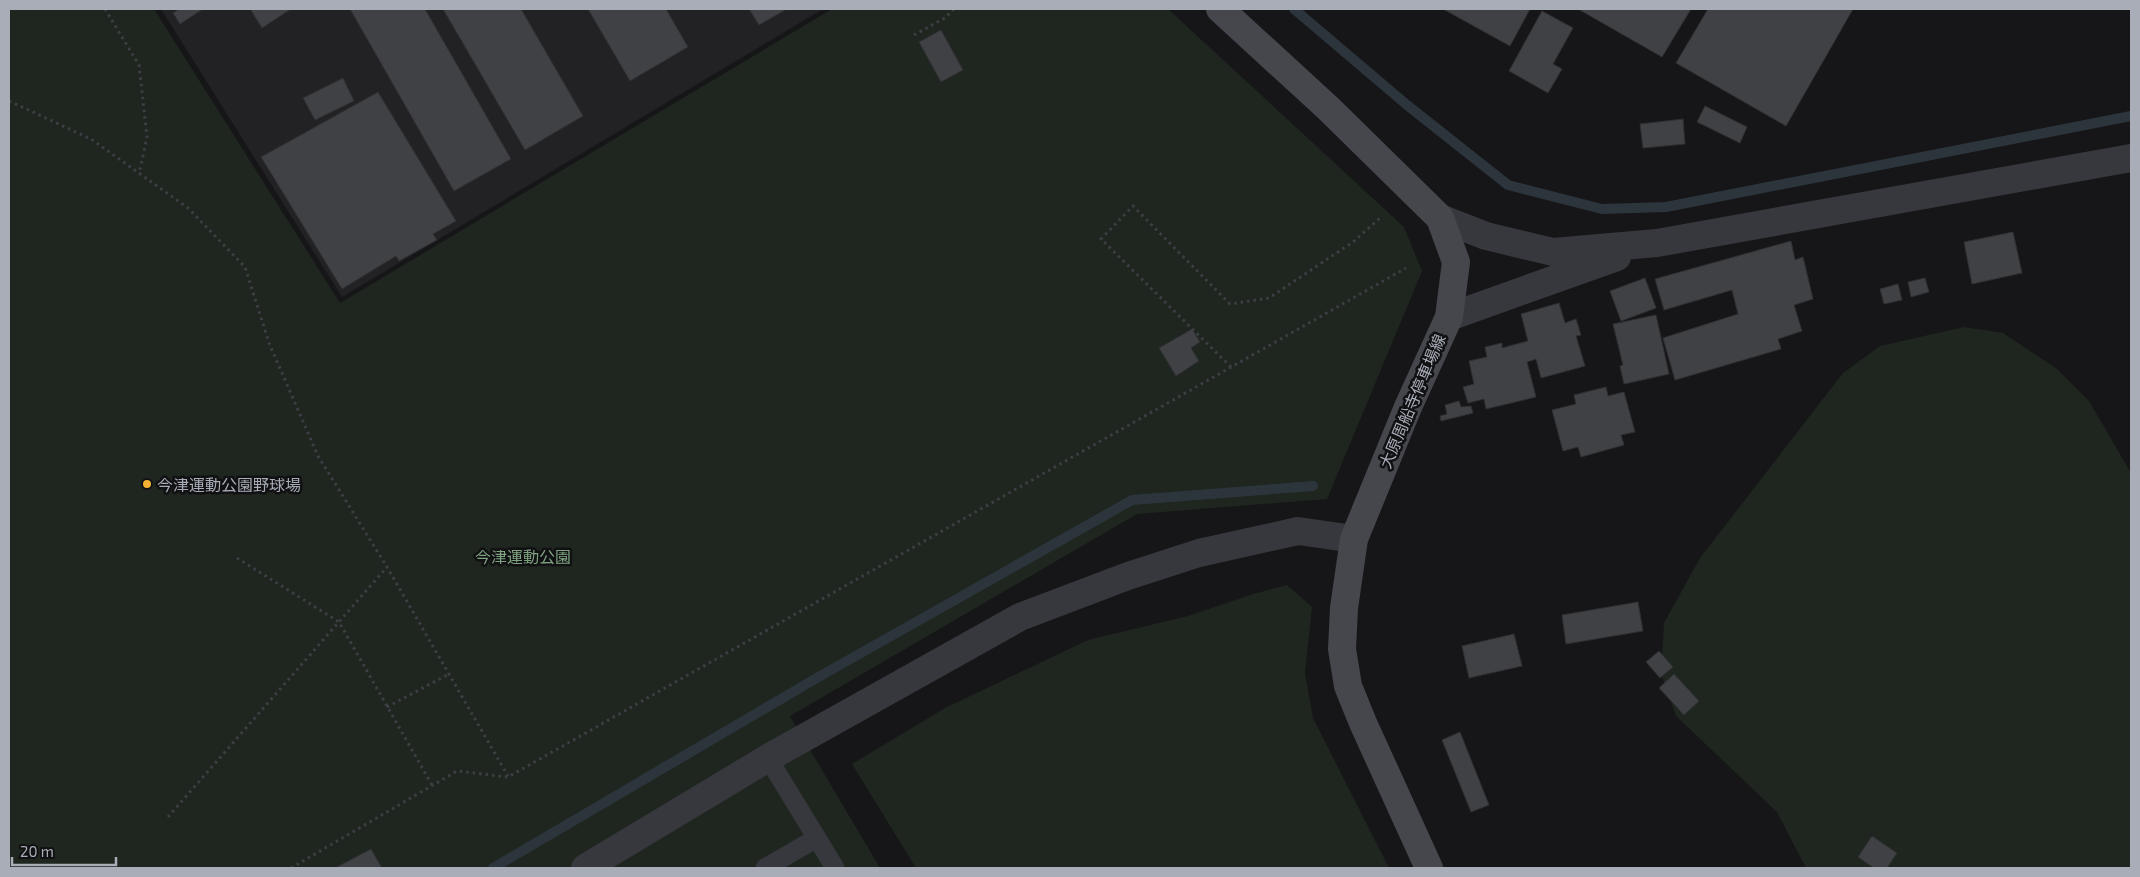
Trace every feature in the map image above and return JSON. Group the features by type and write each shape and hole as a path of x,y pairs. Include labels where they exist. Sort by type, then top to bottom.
{"main road":[{"name":"大原周船寺停車場線","path":"1220,9 1328,108 1440,218 1456,262 1449,317 1354,539 1344,608 1342,649 1348,686 1362,723 1429,868"}],"street":[{"path":"1440,218 1486,236 1553,252 1656,243 2131,158"},
{"path":"1449,317 1656,243"},
{"path":"585,868 768,758 1020,617 1128,576 1199,553 1298,531 1354,539"}],"lane":[{"path":"768,758 835,868"},
{"path":"766,868 817,838"}],"path":[{"path":"105,9 139,66 147,137 139,174"},
{"path":"914,35 945,18 954,9"},
{"path":"9,101 90,139 188,208 245,267 269,343 318,456 387,567 508,777"},
{"path":"1231,367 1100,238 1133,206 1230,304 1269,298 1353,242 1380,218"},
{"path":"291,868 457,771 508,777 1406,268"},
{"path":"237,558 339,622 432,785"},
{"path":"168,817 387,567"},
{"path":"387,707 449,674"}],"shaded area":[{"path":"161,9 823,9 342,297"}],"green space":[{"name":"今津運動公園","path":"9,9 154,9 340,303 832,9 1168,9 1404,227 1422,271 1327,499 1137,514 790,716 880,868 9,868"},
{"path":"1964,327 2003,333 2057,369 2089,401 2131,473 2131,868 1806,868 1777,812 1676,716 1661,674 1664,623 1700,558 1843,373 1880,346"},
{"path":"1287,585 1312,607 1305,673 1313,718 1389,868 916,868 852,764 945,708 1088,640 1188,616 1253,594"}],"building":[{"path":"179,9 203,9 180,24 173,13"},
{"path":"250,9 291,9 262,28"},
{"path":"350,9 425,9 511,159 454,191"},
{"path":"443,9 521,9 583,116 525,150"},
{"path":"588,9 666,9 688,47 630,81"},
{"path":"749,9 787,9 759,25"},
{"path":"1443,9 1530,9 1510,46"},
{"path":"1578,9 1691,9 1662,57"},
{"path":"1708,9 1853,9 1786,126 1676,63"},
{"path":"1542,11 1573,28 1553,64 1562,69 1548,93 1509,71"},
{"path":"941,30 963,70 941,82 919,42"},
{"path":"343,78 354,101 315,120 303,98"},
{"path":"378,92 456,221 433,234 437,240 399,261 396,256 342,289 261,157"},
{"path":"1705,106 1747,127 1740,143 1697,122"},
{"path":"1683,119 1685,144 1643,148 1640,124"},
{"path":"2013,232 2022,273 1972,284 1964,242"},
{"path":"1791,241 1795,260 1803,257 1813,299 1794,305 1802,331 1778,339 1781,349 1675,380 1663,338 1738,314 1732,290 1664,310 1655,279"},
{"path":"1645,278 1656,308 1621,321 1610,291"},
{"path":"1925,278 1929,292 1911,297 1908,282"},
{"path":"1898,284 1902,300 1884,304 1880,289"},
{"path":"1559,303 1565,323 1576,319 1581,335 1576,336 1585,366 1541,378 1536,359 1527,362 1536,397 1486,409 1484,399 1468,403 1463,387 1474,384 1469,361 1487,357 1485,347 1502,343 1502,348 1528,341 1521,314"},
{"path":"1656,315 1669,374 1624,384 1620,366 1623,365 1613,324"},
{"path":"1192,329 1200,342 1191,348 1199,361 1176,376 1159,348"},
{"path":"1606,387 1608,396 1624,392 1635,432 1621,435 1624,445 1581,457 1578,447 1563,451 1552,410 1576,404 1574,395"},
{"path":"1459,401 1461,407 1471,406 1473,413 1441,421 1440,416 1447,414 1445,405"},
{"path":"1638,602 1643,631 1566,644 1562,615"},
{"path":"1514,634 1522,666 1469,678 1462,646"},
{"path":"1659,651 1673,667 1660,678 1646,662"},
{"path":"1674,674 1699,701 1684,715 1659,688"},
{"path":"1460,732 1489,805 1471,812 1442,740"},
{"path":"1872,836 1897,853 1887,868 1874,868 1858,857"},
{"path":"371,849 382,868 335,868"}],"waterway":[{"path":"1294,9 1407,105 1508,185 1602,209 1666,207 2131,116"},
{"path":"493,868 815,679 1132,500 1313,486"}],"place":[{"name":"今津運動公園野球場","path":"147,484"}]}
